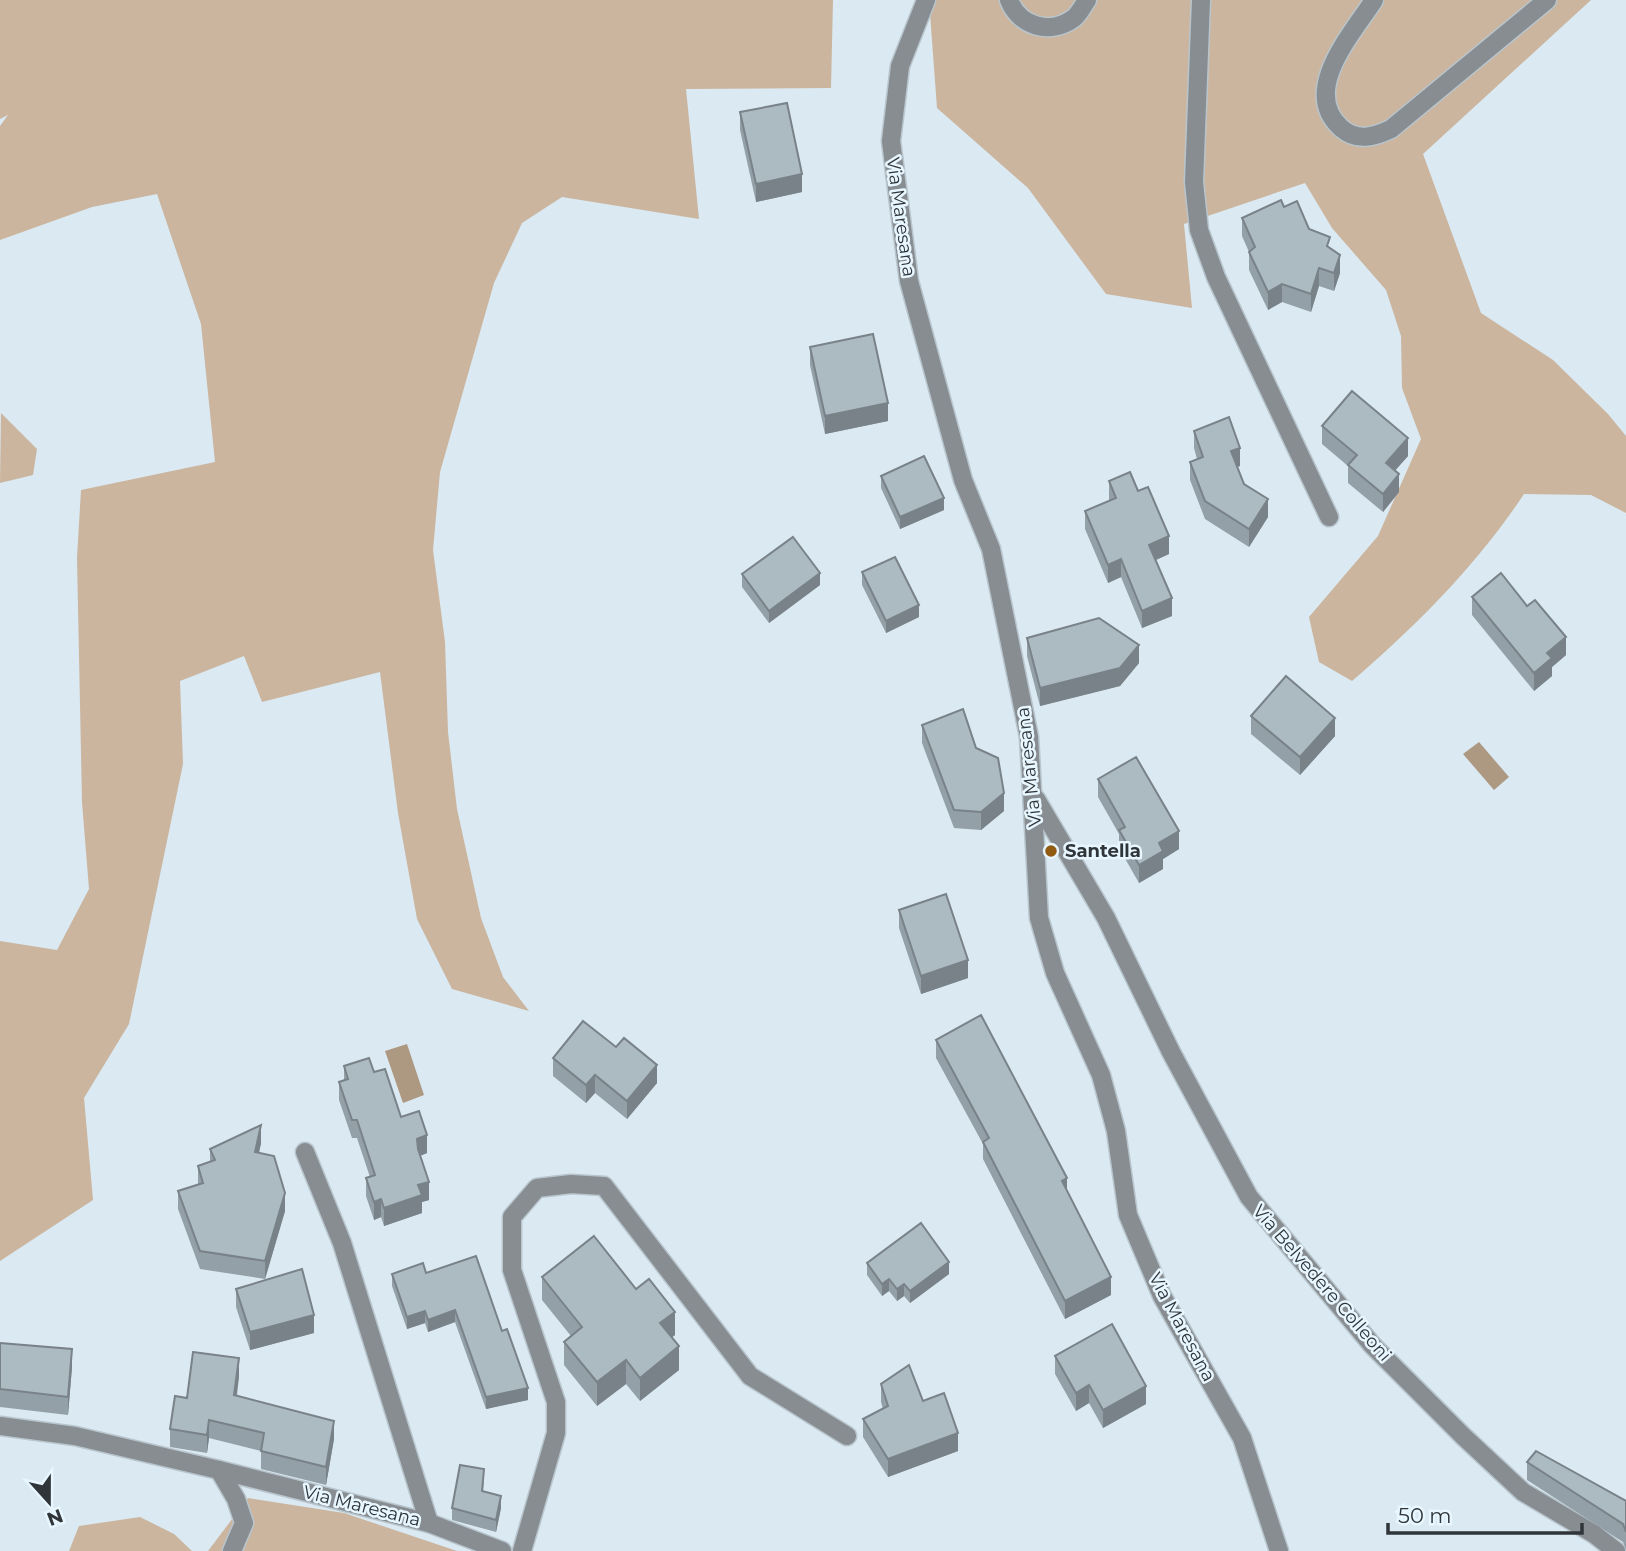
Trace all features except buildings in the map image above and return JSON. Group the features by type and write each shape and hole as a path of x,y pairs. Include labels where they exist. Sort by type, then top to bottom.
{"street":[{"name":"Via Maresana","path":"926,0 900,66 893,103 891,141 907,268 962,480 991,549 1029,737 1039,918 1055,973 1101,1075 1116,1131 1128,1215 1162,1296 1242,1438 1279,1551"},
{"path":"1009,0 1014,13 1028,25 1054,27 1075,18 1087,0"},
{"path":"1201,0 1195,182 1199,230 1216,277 1329,517"},
{"path":"1374,0 1326,82 1326,106 1334,121 1348,134 1371,138 1391,129 1547,0"},
{"name":"Via Belvedere Colleoni","path":"1034,796 1106,918 1171,1052 1249,1197 1373,1346 1463,1436 1523,1492 1594,1534 1616,1551"},
{"path":"305,1152 342,1243 429,1523"},
{"path":"522,1551 556,1433 556,1402 512,1270 512,1217 537,1188 571,1184 604,1186 750,1376 847,1436"},
{"name":"Via Maresana","path":"0,1426 75,1436 219,1470 429,1523 502,1551"},
{"path":"219,1470 236,1499 244,1523 232,1551"}],"shaded area":[{"path":"0,0 833,0 831,88 686,89 699,219 562,197 522,223 494,283 440,472 433,550 445,642 448,732 457,809 481,918 503,977 529,1011 452,989 417,919 398,813 380,672 262,702 244,656 180,681 183,764 129,1024 84,1098 93,1200 0,1261 0,941 57,950 89,889 82,802 77,558 81,490 215,462 201,324 157,194 92,207 0,240 0,126 8,115 0,119"},
{"path":"929,0 1591,0 1423,154 1481,313 1553,360 1608,414 1626,436 1626,513 1591,495 1524,494 1506,520 1445,593 1352,681 1319,662 1309,617 1378,536 1421,439 1402,388 1401,336 1386,290 1332,228 1305,183 1184,224 1192,308 1106,294 1028,188 937,108"},
{"path":"1,413 37,449 33,475 0,483"},
{"path":"1479,742 1509,777 1494,790 1463,754"},
{"path":"407,1044 424,1095 403,1103 385,1051"},
{"path":"248,1498 344,1513 457,1551 208,1551"},
{"path":"140,1517 174,1534 192,1551 69,1551 79,1526"}],"place":[{"name":"Santella","path":"1051,851"}]}
